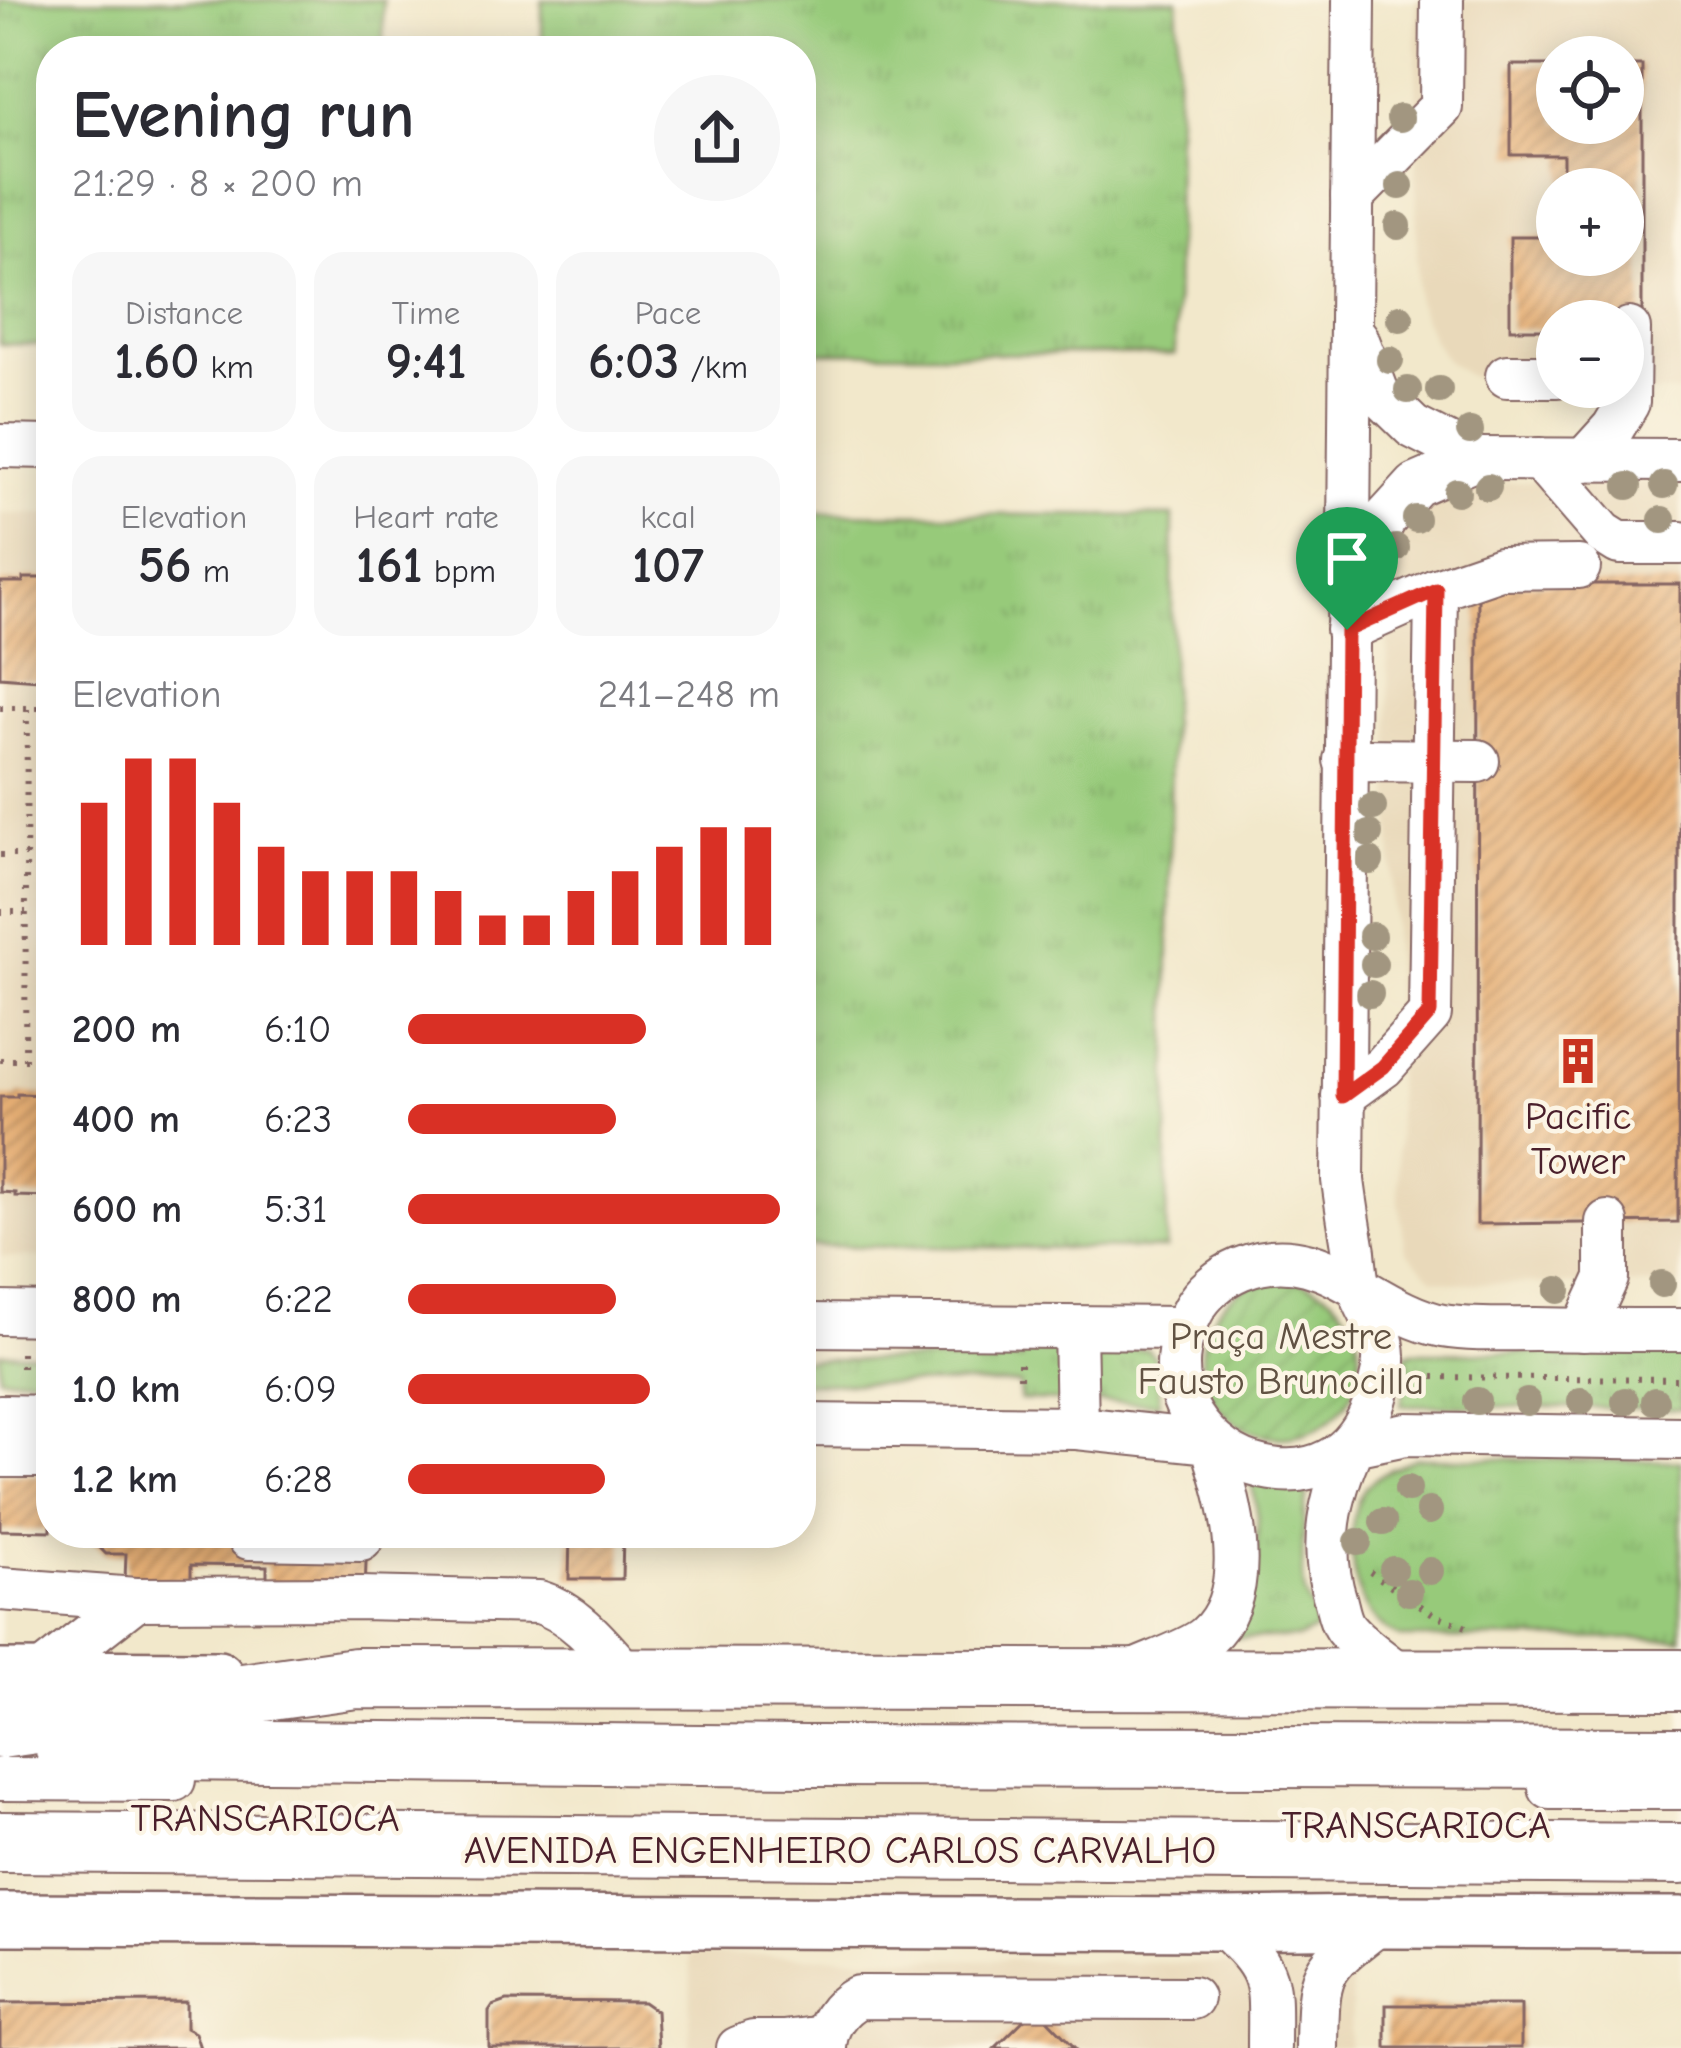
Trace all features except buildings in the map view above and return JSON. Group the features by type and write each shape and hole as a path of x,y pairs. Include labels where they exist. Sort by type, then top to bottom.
{"highway":[{"path":"883,1677 928,1704 956,1710 1068,1715 1136,1729 1206,1736 1282,1758"},
{"path":"0,1727 356,1678 1681,1680"},
{"path":"0,1748 1681,1758"},
{"name":"AVENIDA ENGENHEIRO CARLOS CARVALHO","path":"0,1842 1681,1854"}],"main road":[{"path":"18,1676 356,1678"},
{"name":"AVENIDA ENGENHEIRO CARLOS CARVALHO","path":"0,1919 1681,1924"}],"street":[{"path":"1354,0 1343,1180 1359,1289 1379,1326 1385,1359 1370,1414 1336,1481 1327,1549 1343,1626 1403,1678"},
{"path":"1352,197 1442,107 1442,0"},
{"path":"1350,320 1378,392 1413,427 1476,459"},
{"path":"1507,376 1536,376"},
{"path":"1584,460 1625,408"},
{"path":"0,446 36,447"},
{"path":"1347,614 1385,519 1416,485 1476,459 1681,460"},
{"path":"1539,459 1603,533 1619,543 1681,543"},
{"path":"1347,614 1500,568 1579,567"},
{"path":"1343,1096 1383,1067 1430,1013 1436,590"},
{"path":"1346,760 1478,761"},
{"path":"1583,1330 1607,1278 1606,1222"},
{"path":"1120,1678 1206,1637 1225,1613 1234,1585 1230,1499 1211,1442 1187,1408 1178,1355 1195,1306 1233,1272 1285,1258 1332,1270 1359,1289 1443,1325 1681,1330"},
{"path":"0,1313 36,1314"},
{"path":"816,1324 1184,1328"},
{"path":"1076,1328 1076,1428"},
{"path":"0,1416 36,1417"},
{"path":"816,1425 1076,1428 1211,1442 1248,1464 1276,1470 1303,1468 1330,1460 1353,1445 1406,1435 1681,1438"},
{"path":"0,1456 36,1456"},
{"path":"249,1548 250,1600"},
{"path":"360,1598 361,1548"},
{"path":"0,1589 136,1599 539,1602 550,1605 598,1643 630,1679"},
{"path":"18,1676 136,1599"},
{"name":"TRANSCARIOCA","path":"0,1779 1681,1788"},
{"name":"TRANSCARIOCA","path":"0,1815 1681,1825"},
{"path":"1317,2048 1318,1995 1328,1966 1381,1922"},
{"path":"1222,1924 1256,1955 1264,1971 1269,2048"},
{"path":"738,2048 753,2042 804,2044 857,1997 1192,1998"}],"path":[{"path":"0,707 36,707"},
{"path":"25,1060 27,707"},
{"path":"0,855 26,855"},
{"path":"0,912 26,912"},
{"path":"0,1060 36,1060"},
{"path":"22,1353 22,1377"},
{"path":"1020,1360 1020,1384"},
{"path":"1382,1380 1406,1376 1681,1379"},
{"path":"1361,1563 1433,1614 1475,1630"}],"shaded area":[{"path":"1416,0 1681,0 1681,393 1644,392 1644,300 1536,300 1536,391 1504,390 1467,375 1446,360 1417,301"},
{"path":"1467,482 1681,483 1681,1285 1455,1283 1433,1278 1406,1251 1399,1203 1386,579 1391,540 1409,512"},
{"path":"0,514 36,514 36,1258 0,1257"},
{"path":"691,1954 1352,1967 1350,2048 690,2048"}],"green space":[{"path":"0,0 383,0 383,36 36,36 36,345 0,344"},
{"path":"542,0 1178,0 1175,355 816,352 816,36 542,36"},
{"path":"816,513 1173,516 1166,1249 816,1246"},
{"name":"Praça Mestre Fausto Brunocilla","path":"1281,1279 1311,1285 1337,1302 1354,1328 1360,1358 1354,1388 1337,1414 1311,1431 1281,1437 1251,1431 1225,1414 1208,1388 1202,1358 1208,1328 1225,1302 1251,1285"},
{"path":"1147,1349 1155,1357 1159,1403 1020,1400 1019,1384 816,1383 816,1360 1021,1360 1022,1352"},
{"path":"0,1353 36,1353 36,1377 0,1377"},
{"path":"1681,1354 1681,1409 1401,1405 1406,1355"},
{"path":"1415,1458 1681,1461 1681,1639 1400,1638 1388,1630 1370,1614 1357,1586 1354,1515 1371,1482"},
{"path":"1310,1478 1303,1569 1315,1630 1298,1638 1231,1638 1256,1561 1258,1517 1251,1480"}],"place":[{"name":"Pacific Tower","path":"1578,1061"}],"route":[{"path":"1436,590 1430,1013 1383,1067 1343,1096 1344,899 1347,630 1436,590"}]}
